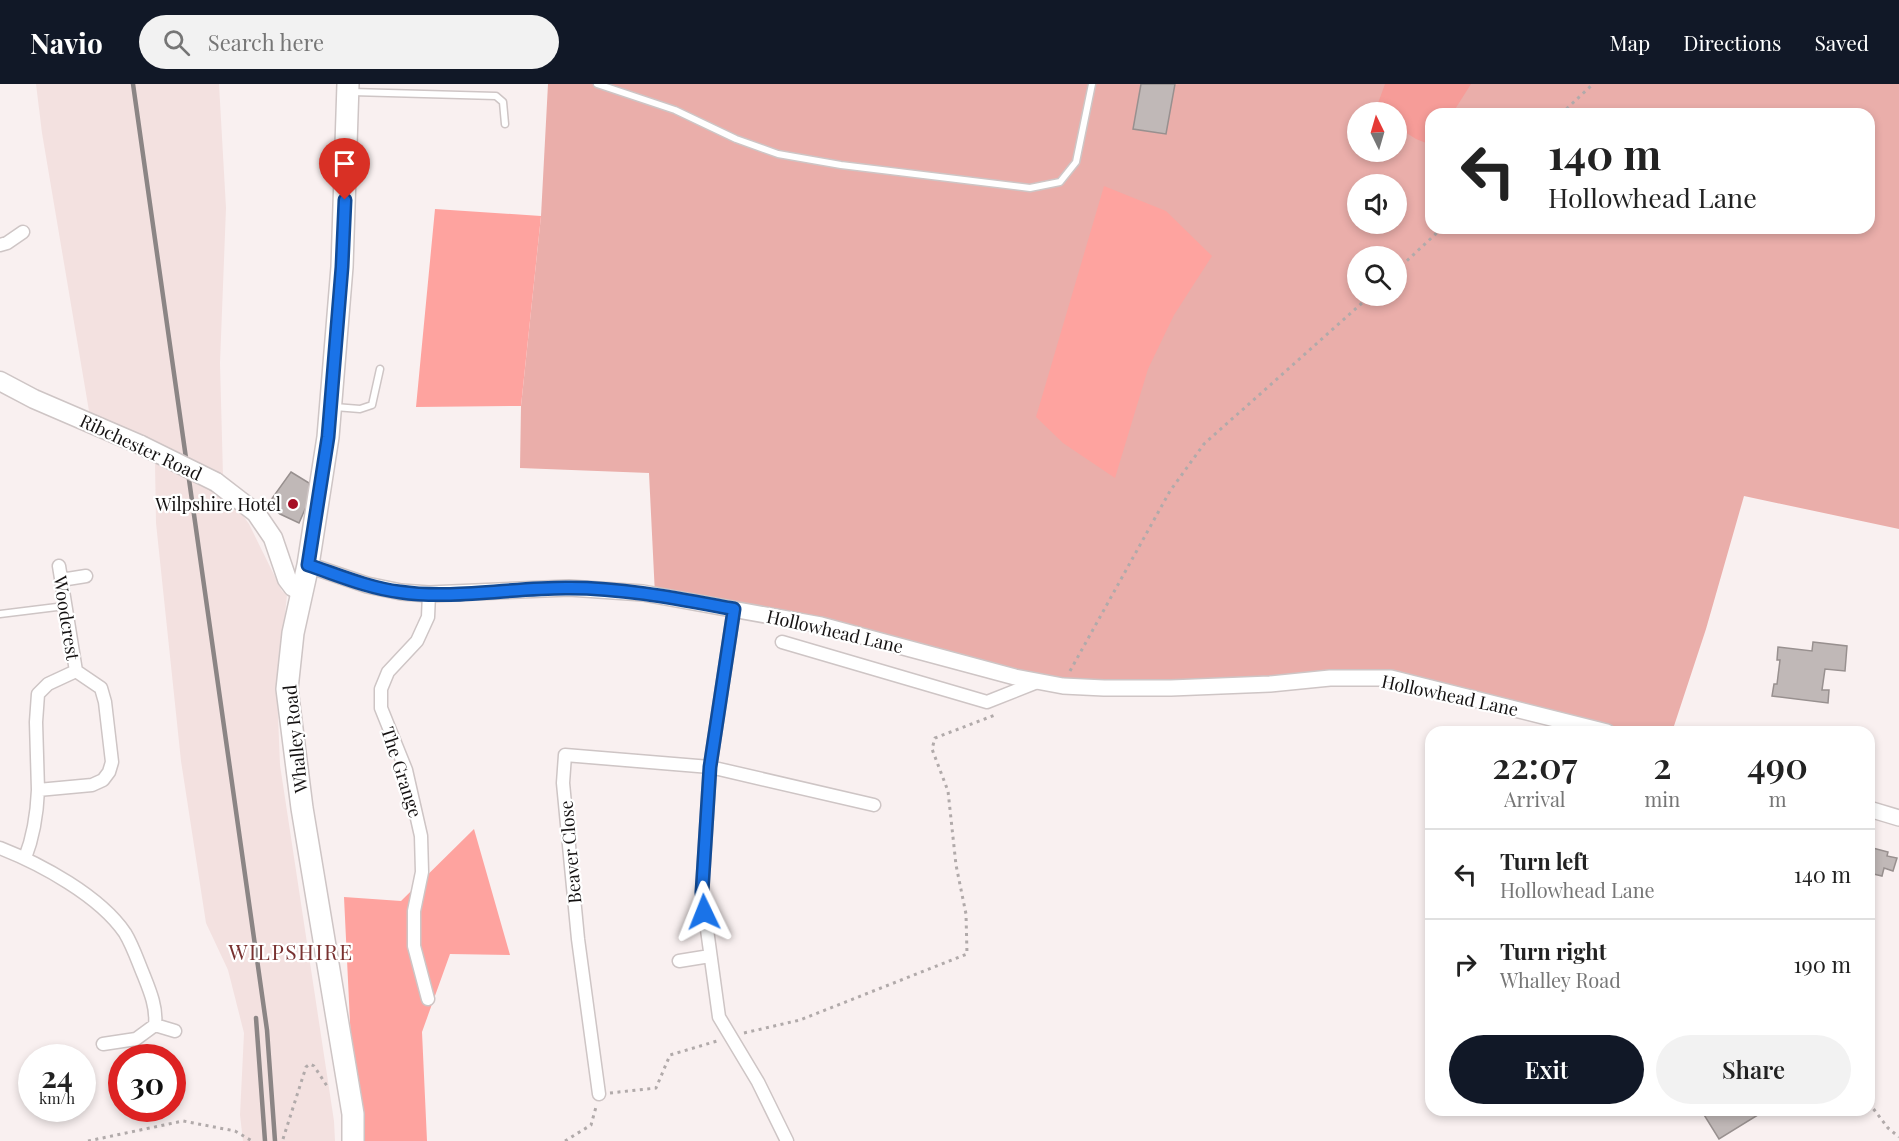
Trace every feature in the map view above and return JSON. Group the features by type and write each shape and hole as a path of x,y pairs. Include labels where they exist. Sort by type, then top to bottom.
{"highway":[{"name":"Whalley Road","path":"348,88 342,267 328,437 308,565 293,633 287,689 302,808 353,1114 353,1141"}],"main road":[{"name":"Ribchester Road","path":"0,381 34,399 141,445 216,482 256,513 273,538 287,579 293,587 302,592"}],"street":[{"path":"0,244 7,243 23,232"},
{"name":"Hollowhead Lane","path":"308,565 367,585 400,592 429,594 569,588 643,593 821,625 1015,677 1063,686 1171,688 1270,684 1330,678 1391,678 1583,726"},
{"name":"Woodcrest","path":"38,789 92,785 103,780 110,772 112,762 105,702 101,688 76,671 59,566"},
{"path":"61,580 86,576"},
{"name":"The Grange","path":"428,999 414,946 414,910 422,872 421,836 406,770 381,708 381,689 388,672 417,641 428,617 429,594"},
{"path":"734,609 710,767 702,892 719,1017 758,1082 787,1141"},
{"name":"Hollowhead Lane","path":"782,642 987,702 1040,681"},
{"name":"Woodcrest","path":"25,858 37,816 38,694 48,684 76,671"},
{"name":"Beaver Close","path":"599,1094 578,939 563,783 565,755 710,767"},
{"path":"710,767 874,805"},
{"path":"1875,811 1899,818"},
{"path":"0,848 25,858 71,884 105,911 124,932 147,983 156,1012 155,1025 136,1039 104,1044"},
{"path":"679,961 710,956"},
{"path":"155,1025 175,1031"}],"lane":[{"path":"597,84 675,110 736,139 778,154 841,165 1030,188 1060,182 1076,162 1092,84"},
{"path":"348,88 496,96 503,102 505,124"},
{"path":"330,407 360,409 372,405 380,369"},
{"path":"0,614 66,606"}],"path":[{"path":"1567,108 1593,84"},
{"path":"1407,261 1436,234"},
{"path":"1063,686 1170,491 1204,444 1359,306"},
{"path":"565,1141 591,1125 599,1094 656,1088 670,1055 731,1036 800,1020 967,954 966,914 956,865 948,791 932,749 935,738 1001,712"},
{"path":"283,1139 306,1067 310,1064 314,1066 327,1086 349,1089"},
{"path":"1875,1111 1888,1128 1899,1137"},
{"path":"88,1141 183,1121 235,1131 252,1141"}],"shaded area":[{"path":"36,84 219,84 226,208 220,363 223,476 90,417 42,133"},
{"path":"548,84 1899,84 1899,529 1744,496 1706,629 1674,726 1583,726 1391,678 1063,686 821,625 655,595 649,473 520,468 521,406 541,216"},
{"path":"1385,84 1471,84 1456,108 1425,108 1425,143 1407,133 1407,102 1378,102"},
{"path":"1104,186 1166,211 1212,256 1174,315 1148,369 1115,478 1063,443 1036,417"},
{"path":"435,209 541,216 521,406 416,407"},
{"path":"155,463 212,491 237,507 249,524 282,591 287,595 277,691 280,765 334,1121 335,1141 243,1141 240,1115 244,1033 228,970 206,923 181,761 156,523"},
{"path":"474,829 510,955 450,954 422,1032 427,1141 359,1141 352,1064 344,897 401,901"}],"building":[{"path":"1141,84 1175,84 1166,134 1133,129"},
{"path":"291,472 309,483 310,498 299,523 280,514 268,504"},
{"path":"1813,642 1847,646 1845,671 1825,669 1822,690 1829,690 1828,703 1772,696 1774,684 1777,684 1780,660 1777,660 1778,647 1812,651"},
{"path":"1875,849 1888,852 1887,856 1897,858 1893,871 1884,868 1882,876 1875,874"},
{"path":"1705,1116 1756,1116 1719,1139"}],"railway":[{"path":"133,84 267,1030 275,1141"},
{"path":"256,1018 265,1141"}],"place":[{"name":"Wilpshire Hotel","path":"293,504"}],"district":[{"name":"WILPSHIRE","path":"291,951"}],"route":[{"path":"345,200 342,267 328,437 308,565 367,585 400,592 429,594 569,588 643,593 734,609 710,767 702,892 704,912"}]}
